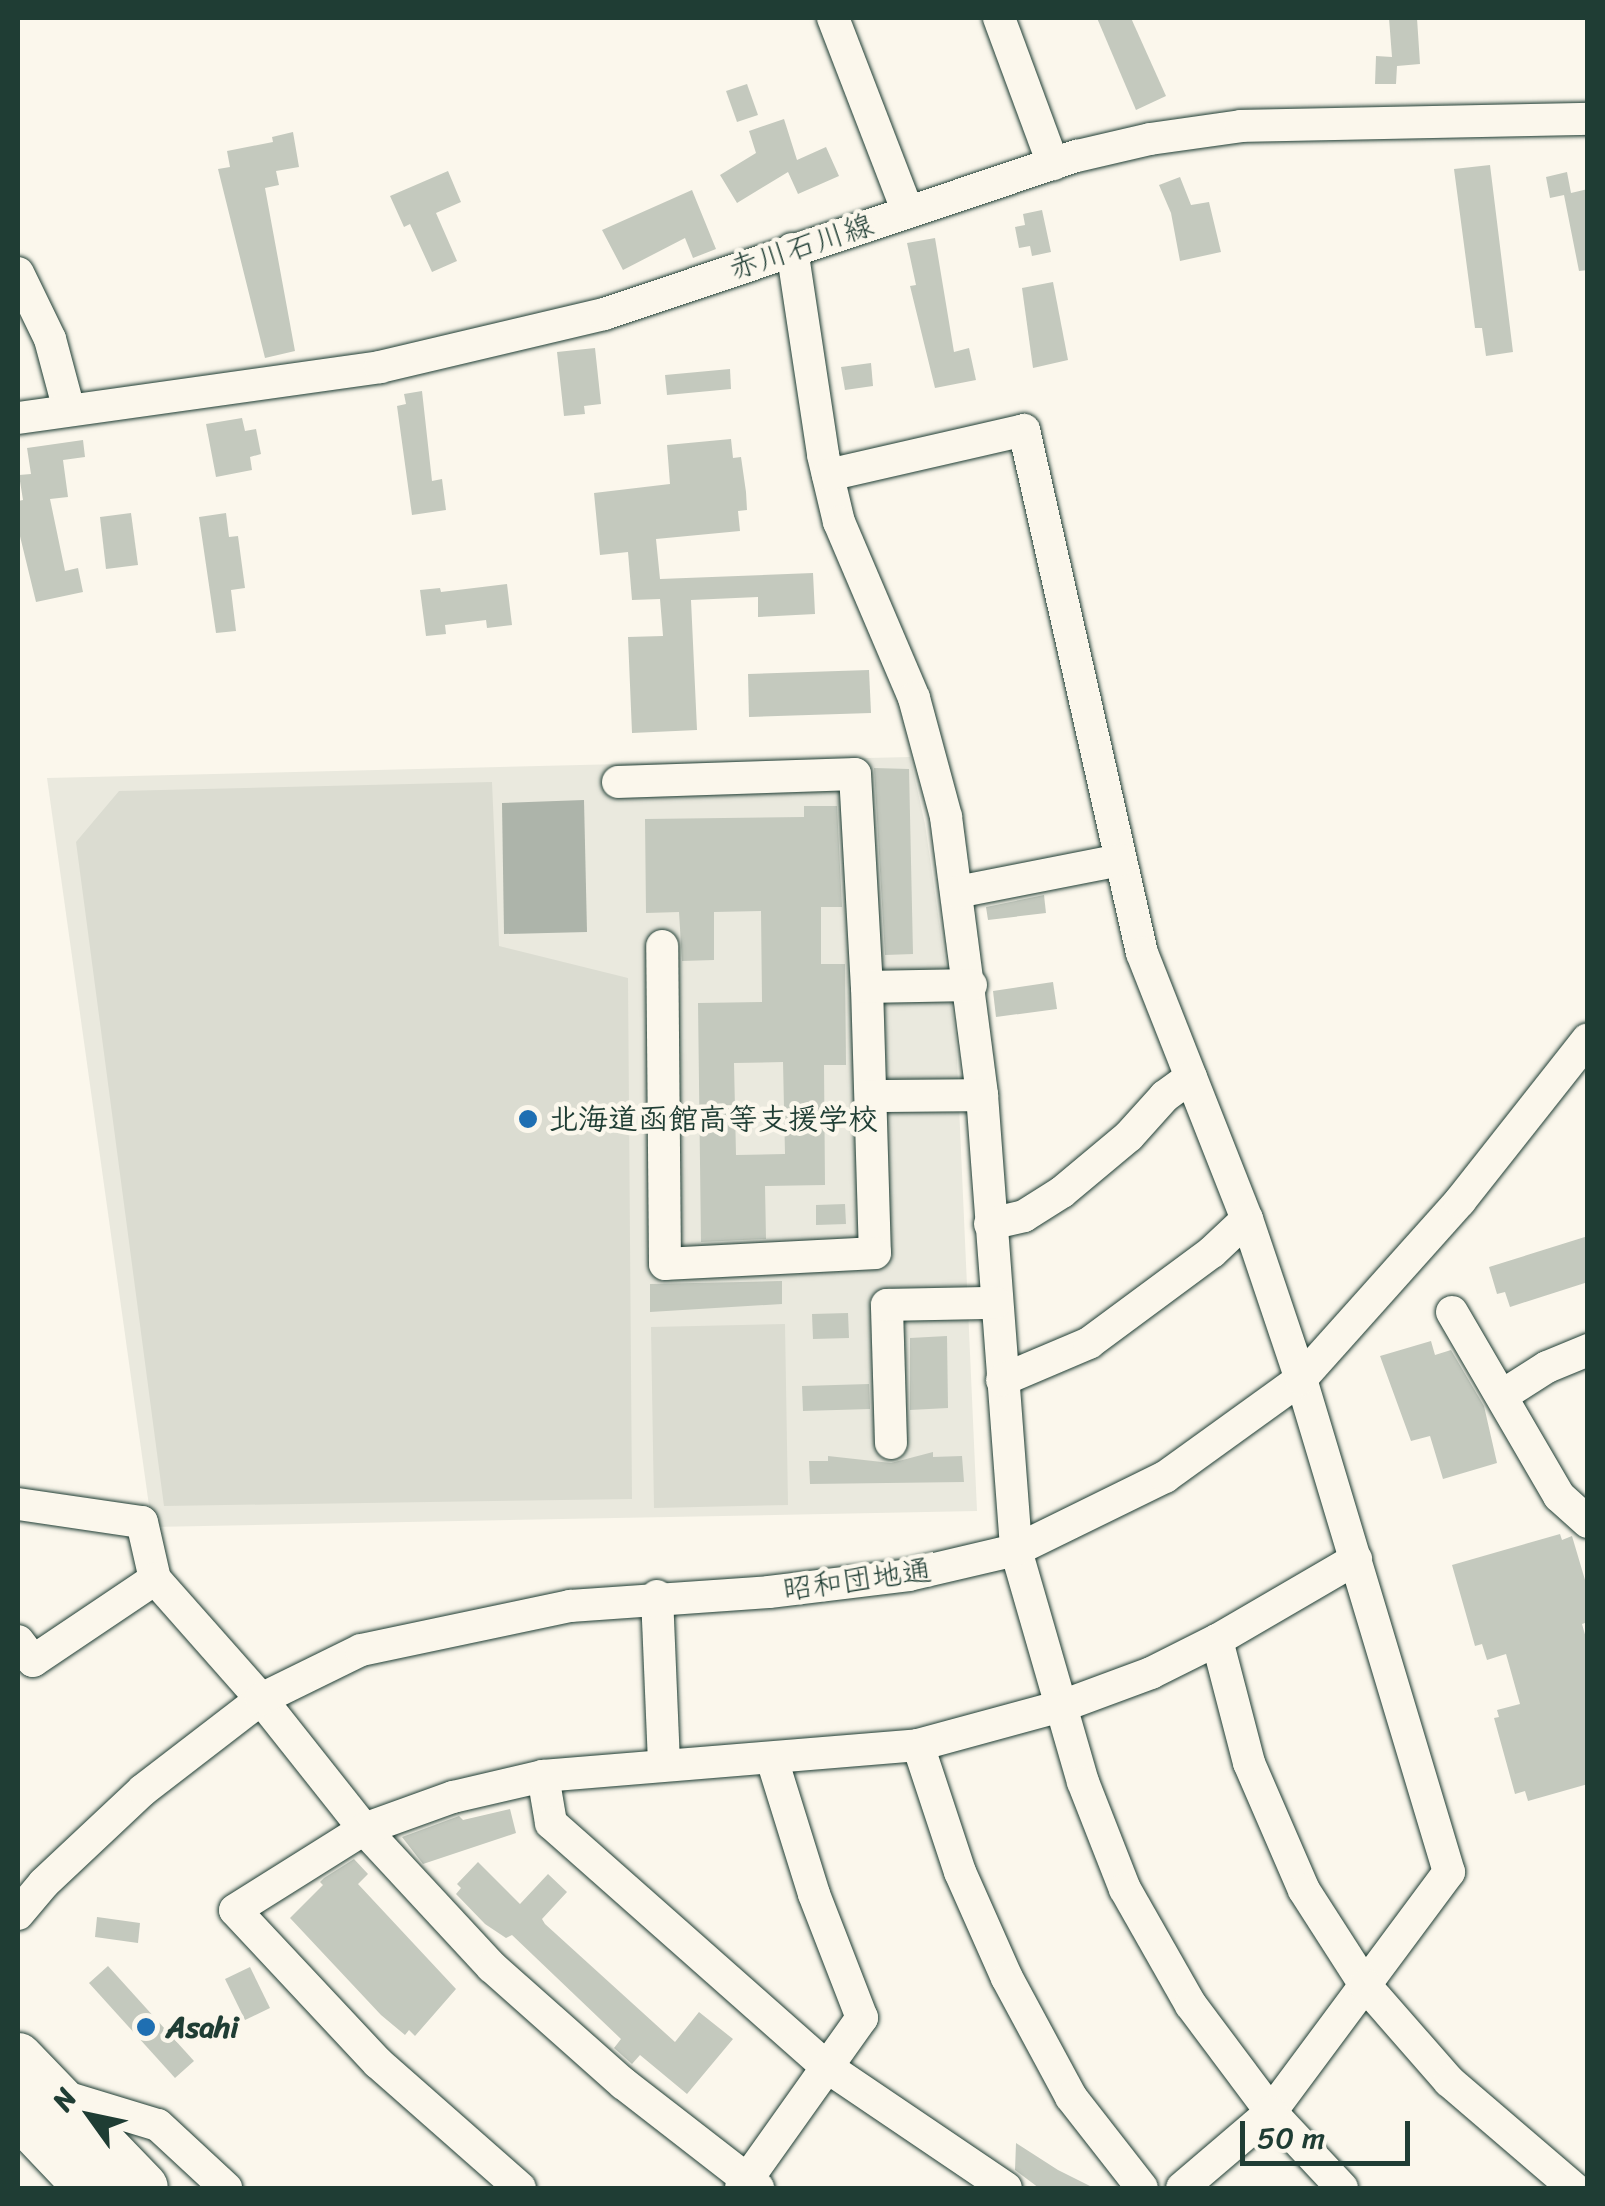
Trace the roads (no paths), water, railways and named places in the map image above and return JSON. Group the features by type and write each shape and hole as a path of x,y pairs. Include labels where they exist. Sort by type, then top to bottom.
{"highway":[{"path":"38,2119 90,2188"},
{"path":"38,2119 142,2188"}],"street":[{"path":"832,18 908,212"},
{"path":"999,18 1053,164"},
{"name":"赤川石川線","path":"18,418 380,367 604,314 1053,164 1150,138 1241,126 1588,119"},
{"path":"792,249 839,522 862,586 914,698 946,817 971,985 982,1095 1016,1550 1083,1782 1126,1889 1191,2005 1271,2112 1342,2188"},
{"path":"18,273 50,339 69,410"},
{"path":"828,475 1024,430 1142,953 1247,1219 1356,1558 1449,1872 1271,2112 1182,2188"},
{"path":"618,782 855,774 867,987 875,1253 664,1264 662,946"},
{"path":"957,892 1120,860"},
{"path":"867,987 971,985"},
{"name":"昭和団地通","path":"18,1914 44,1883 143,1790 261,1700 360,1650 570,1606 656,1596 769,1592 910,1575 1016,1550 1165,1477 1300,1379 1460,1201 1588,1039"},
{"path":"990,1224 1024,1216 1062,1192 1129,1136 1165,1096 1191,1078"},
{"path":"871,1096 982,1095"},
{"path":"1002,1380 1089,1343 1212,1252 1247,1219"},
{"path":"890,1443 887,1305 995,1303"},
{"path":"1452,1312 1527,1380 1559,1496 1588,1522"},
{"path":"1527,1380 1588,1350"},
{"path":"18,1504 142,1522 155,1579 261,1700 364,1829 492,1967 624,2084 749,2186 862,2018 814,1894 772,1760"},
{"path":"520,2188 378,2063 236,1910 364,1829 453,1797 543,1776 918,1746 1062,1706 1150,1673 1217,1640 1356,1558"},
{"path":"18,1641 34,1660 155,1579"},
{"path":"656,1596 664,1765"},
{"path":"1217,1640 1257,1781 1304,1890 1365,1986 1449,2082 1574,2188"},
{"path":"918,1746 960,1872 1008,1978 1072,2097 1142,2188"},
{"path":"543,1776 551,1823 828,2066 1006,2188"},
{"path":"38,2119 158,2124 226,2188"}],"place":[{"name":"北海道函館高等支援学校","path":"528,1119"},
{"name":"Asahi","path":"146,2027"}]}
